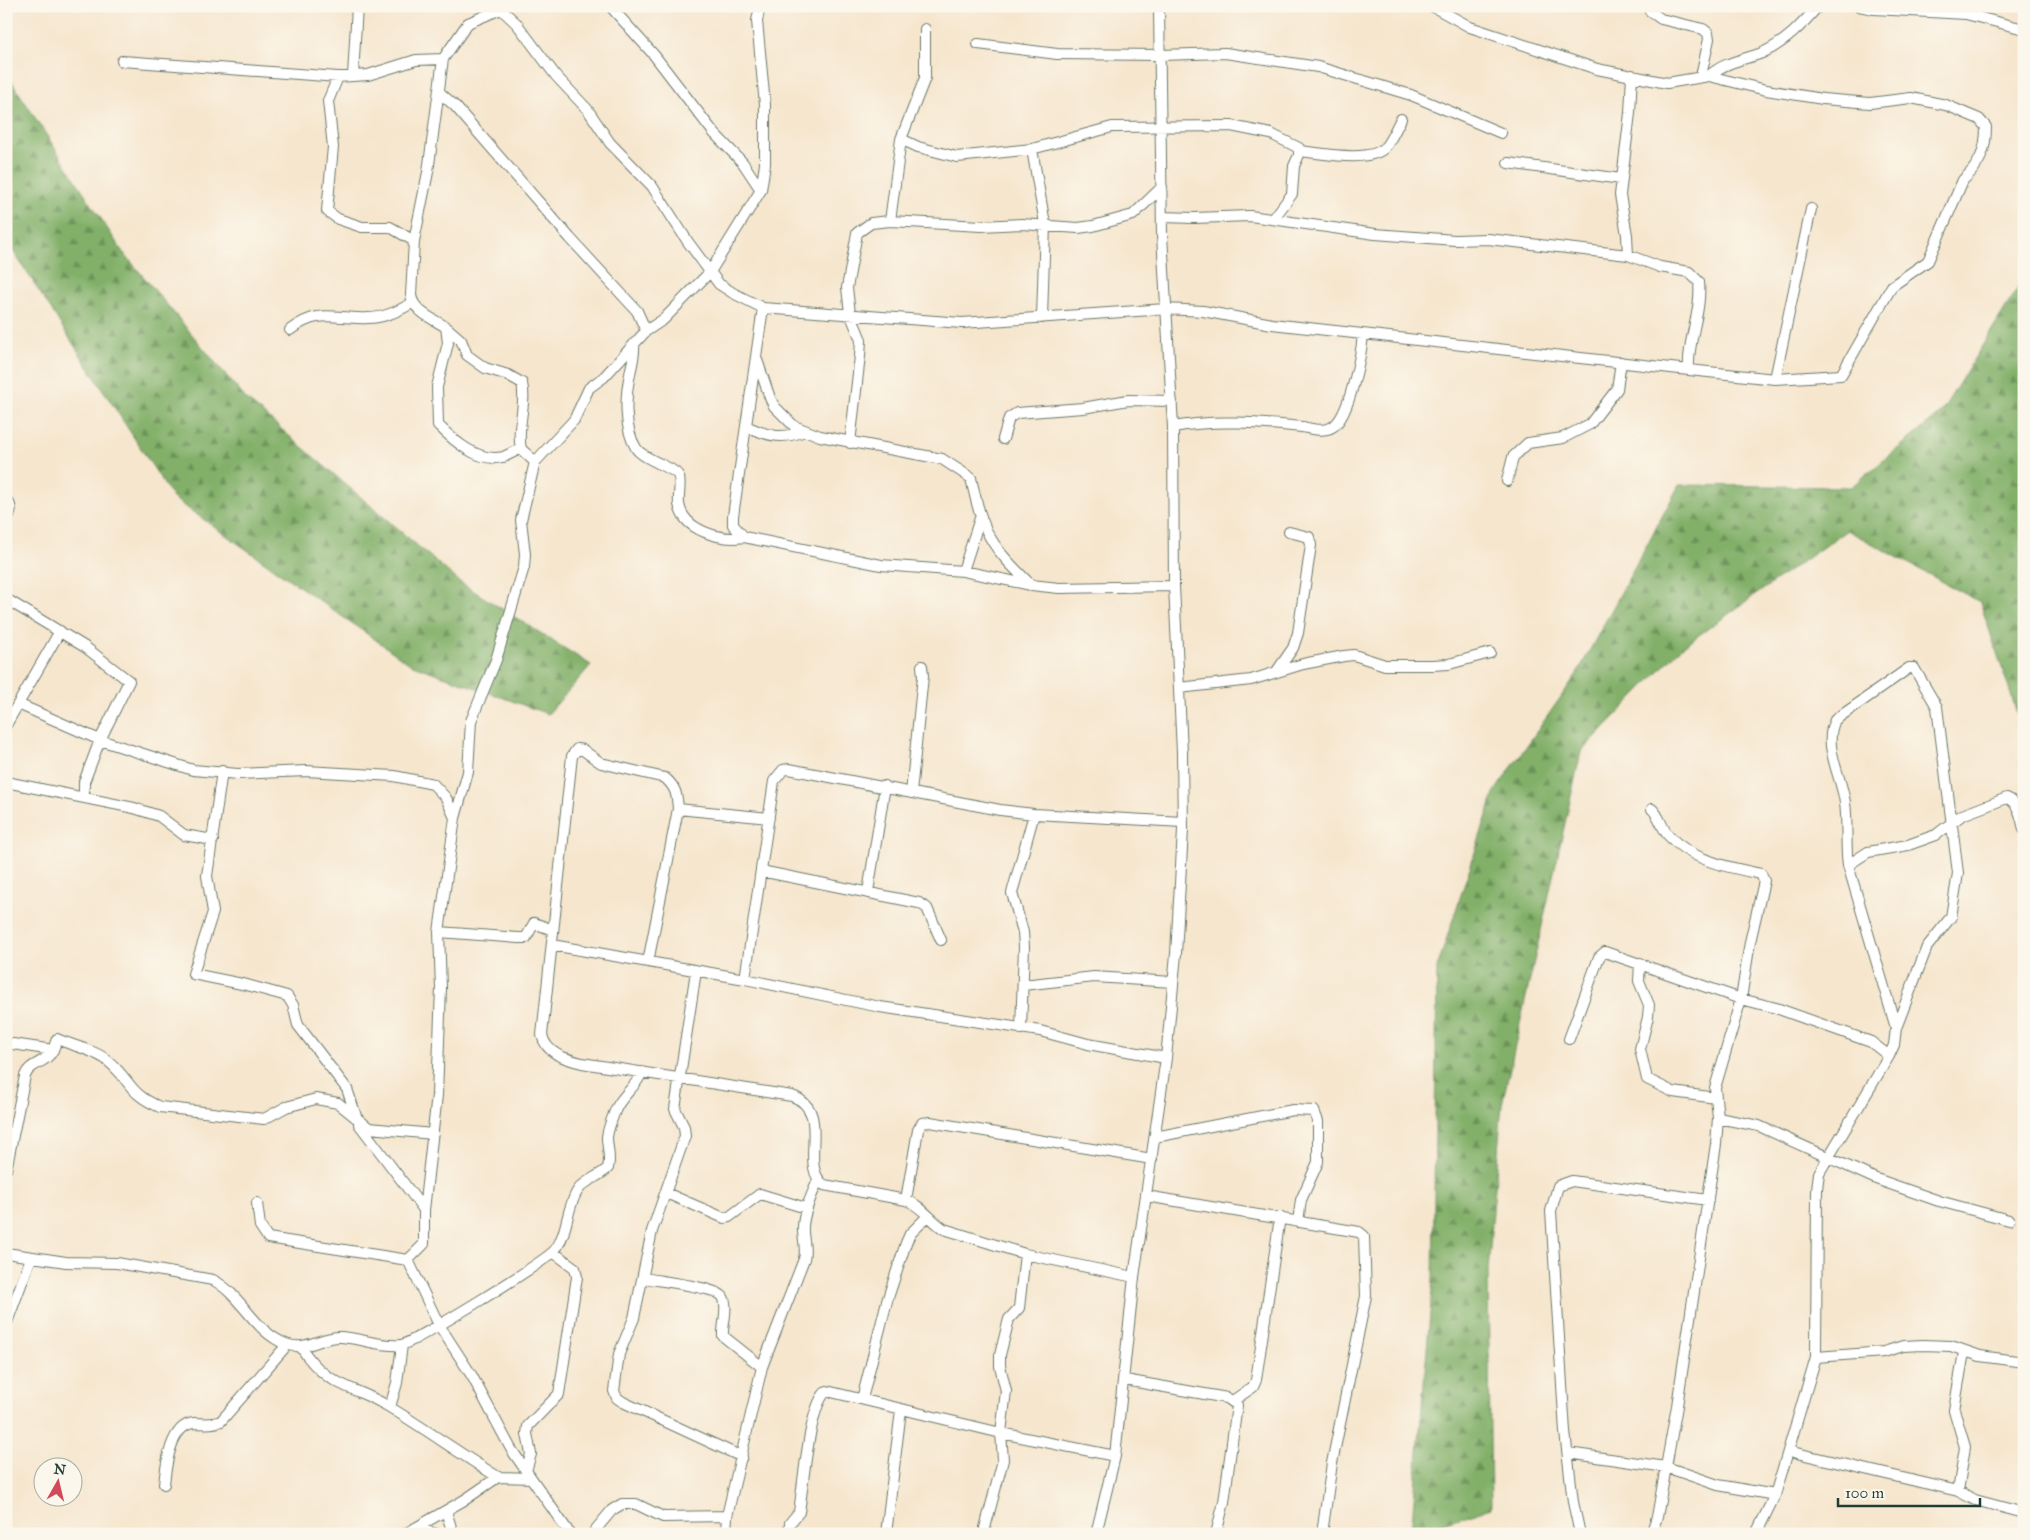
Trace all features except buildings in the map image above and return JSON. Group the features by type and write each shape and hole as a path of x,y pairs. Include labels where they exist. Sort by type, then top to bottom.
{"street":[{"path":"354,76 357,6"},
{"path":"610,6 654,55 714,133 743,163 761,190"},
{"path":"408,1260 424,1244 424,1210 433,1134 441,988 439,932 454,818 468,772 470,721 496,660 524,568 525,554 521,520 535,462 574,420 589,388 604,377 646,331 664,319 710,272 761,190 765,164 765,115 757,21 760,6"},
{"path":"1096,1534 1115,1456 1125,1380 1134,1277 1166,1058 1173,982 1183,822 1174,586 1173,427 1162,217 1159,6"},
{"path":"1432,6 1479,30 1563,59 1667,83 1677,83 1705,76 1718,67 1762,52 1792,36 1818,6"},
{"path":"1650,6 1650,11 1661,19 1708,33 1705,76"},
{"path":"1859,6 1874,10 1973,11 2024,29"},
{"path":"412,303 414,241 428,172 443,60 468,23 499,7 517,24 556,76 588,110 610,143 652,186 719,284 732,293 763,308 962,322 1166,309 1215,312 1272,324 1363,335 1775,379 1841,375 1892,286 1928,261 1962,180 1973,171 1986,147 1986,127 1979,119 1946,106 1911,98 1870,103 1823,99 1766,90 1705,76"},
{"path":"890,221 901,139 925,78 925,29"},
{"path":"978,44 1057,54 1160,55 1224,53 1318,67 1411,95 1501,133"},
{"path":"122,61 338,77 368,75 416,60 443,60"},
{"path":"1628,255 1627,235 1620,195 1630,113 1632,75"},
{"path":"338,77 328,101 333,147 327,211 338,219 362,227 390,227 414,241"},
{"path":"439,92 455,106 570,238 637,311 646,331"},
{"path":"901,139 918,147 957,157 1032,149 1100,129 1141,125 1231,126 1272,134 1299,148 1300,151 1356,156 1371,155 1386,148 1401,119"},
{"path":"1032,149 1045,224 1042,318"},
{"path":"1274,218 1292,194 1294,166 1300,151"},
{"path":"1508,162 1621,179"},
{"path":"850,443 861,340 850,313 847,288 856,233 871,223 890,221 981,226 1045,224 1078,228 1113,222 1133,215 1162,187"},
{"path":"1775,379 1811,209"},
{"path":"1162,217 1250,216 1274,218 1313,227 1375,234 1455,240 1488,239 1628,255 1660,267 1688,272 1699,282 1697,317 1689,349 1690,370"},
{"path":"412,303 461,340 468,354 486,368 508,375 522,383 524,391 519,440 521,449 535,462"},
{"path":"290,330 301,322 327,314 369,318 398,312 412,303"},
{"path":"744,536 734,525 733,516 763,308"},
{"path":"446,327 448,343 437,388 438,424 457,443 484,456 502,457 521,449"},
{"path":"1173,427 1201,422 1272,424 1326,430 1335,425 1343,413 1359,369 1363,335"},
{"path":"634,344 627,392 629,432 636,450 652,462 676,472 679,476 680,504 685,519 705,533 735,538 744,536 881,565 963,571 1031,585 1059,588 1174,586"},
{"path":"756,357 774,406 794,426 805,431 850,443 942,459 972,478 980,518 992,543 1031,585"},
{"path":"1507,481 1513,457 1528,444 1563,438 1590,424 1618,389 1621,362"},
{"path":"1004,439 1009,418 1017,413 1083,408 1128,400 1172,400"},
{"path":"746,426 768,436 792,436 805,431"},
{"path":"6,500 10,503 11,512 6,522"},
{"path":"963,571 980,518"},
{"path":"1277,671 1293,648 1298,633 1312,545 1309,537 1289,532"},
{"path":"6,599 85,646 129,681 100,740 84,782 84,798"},
{"path":"6,725 60,631"},
{"path":"1179,688 1251,680 1277,671 1344,656 1354,655 1385,665 1432,665 1449,664 1490,653"},
{"path":"911,793 921,700 922,666"},
{"path":"1756,1534 1775,1495 1816,1356 1817,1189 1819,1173 1889,1056 1894,1044 1896,1028 1927,947 1951,917 1958,873 1937,707 1917,670 1909,668 1835,720 1832,727 1830,744 1845,804 1845,844 1848,865 1896,1028"},
{"path":"18,704 100,740 193,770 222,771 238,774 306,771 394,776 418,780 433,784 438,789 446,798 454,818"},
{"path":"648,962 678,809 675,788 665,778 601,763 583,750 574,751 542,1035 544,1043 557,1055 568,1059 792,1096 802,1100 807,1105 812,1119 815,1172 818,1180 824,1185 906,1200 915,1204 944,1229 1025,1254 1134,1277"},
{"path":"744,980 774,780 783,770 790,769 885,786 970,806 1034,814 1183,822"},
{"path":"222,771 214,840 207,876 213,912 193,974 247,984 287,996 293,1005 298,1025 347,1089 356,1116"},
{"path":"6,782 134,808 159,816 184,835 214,840"},
{"path":"868,892 885,786"},
{"path":"1848,865 1868,852 1908,845 1936,836 1962,815 2006,798 2014,801 2024,829"},
{"path":"678,809 769,818"},
{"path":"1651,1534 1657,1517 1666,1467 1708,1200 1718,1118 1715,1088 1741,999 1750,942 1764,877 1761,874 1706,860 1684,849 1667,834 1658,814 1652,809"},
{"path":"1021,1029 1023,932 1012,893 1034,814"},
{"path":"761,871 924,904 931,915 941,940"},
{"path":"439,932 526,938 534,923 553,930"},
{"path":"552,945 744,980 880,1008 1040,1031 1088,1044 1166,1058"},
{"path":"1570,1040 1581,1003 1602,953 1610,953 1741,999 1776,1008 1871,1042 1889,1056"},
{"path":"1640,963 1639,981 1649,1005 1640,1049 1647,1079 1673,1092 1716,1098"},
{"path":"696,971 675,1109 684,1127 685,1136 652,1231 644,1278 634,1318 619,1354 614,1391 617,1398 742,1457"},
{"path":"1023,985 1094,977 1173,982"},
{"path":"6,1170 25,1076 30,1067 48,1059 57,1039 108,1061 134,1092 160,1107 264,1119 286,1107 316,1099 338,1103 369,1128 433,1134"},
{"path":"6,1043 53,1050"},
{"path":"6,1253 31,1258 117,1263 213,1280 226,1288 264,1330 287,1344 301,1347 339,1337 402,1345 521,1276 553,1252 564,1233 578,1190 585,1183 608,1168 610,1162 608,1132 616,1109 627,1092 636,1084 642,1072"},
{"path":"346,1108 424,1210"},
{"path":"1155,1138 1293,1110 1314,1111 1318,1121 1318,1162 1301,1200 1298,1222"},
{"path":"1718,1118 1758,1126 1876,1179 1930,1198 2009,1220"},
{"path":"906,1200 918,1130 922,1124 930,1122 1152,1159"},
{"path":"726,1534 727,1516 762,1367 804,1259 806,1245 803,1226 806,1208 818,1180"},
{"path":"1580,1534 1573,1502 1568,1453 1551,1211 1558,1186 1572,1181 1708,1200"},
{"path":"666,1193 724,1218 729,1217 760,1194 806,1208"},
{"path":"1146,1196 1280,1217 1298,1222 1358,1232 1365,1239 1366,1296 1332,1463 1322,1534"},
{"path":"257,1203 260,1226 268,1238 408,1260"},
{"path":"862,1399 887,1301 906,1243 910,1234 928,1216"},
{"path":"1125,1380 1234,1400 1253,1387 1256,1380 1280,1217"},
{"path":"528,1475 531,1454 528,1426 559,1394 577,1277 575,1268 553,1252"},
{"path":"986,1534 985,1528 1003,1460 1001,1433 1006,1391 1000,1366 1000,1355 1009,1319 1019,1308 1025,1254"},
{"path":"6,1325 31,1258"},
{"path":"408,1260 439,1324 472,1376 486,1406 528,1475 570,1534"},
{"path":"644,1278 704,1287 720,1294 724,1302 723,1336 739,1351 762,1367"},
{"path":"164,1484 170,1450 180,1430 192,1423 215,1424 221,1421 287,1344"},
{"path":"390,1407 397,1383 402,1345"},
{"path":"1816,1356 1884,1352 1904,1346 1923,1345 1951,1346 1964,1352 2024,1362"},
{"path":"301,1347 308,1359 329,1379 359,1391 390,1407 498,1477"},
{"path":"1958,1491 1965,1448 1954,1410 1964,1352"},
{"path":"789,1534 790,1523 799,1512 813,1421 822,1396 827,1391 1001,1433 1115,1456"},
{"path":"1216,1534 1224,1502 1237,1409 1234,1400"},
{"path":"886,1534 901,1410"},
{"path":"1788,1451 1958,1491 1975,1500 2024,1513"},
{"path":"1568,1453 1666,1467 1718,1485 1775,1495"},
{"path":"405,1534 446,1511 498,1477 528,1475"},
{"path":"592,1534 612,1510 622,1504 636,1504 663,1517 727,1516"},
{"path":"446,1511 453,1534"},
{"path":"415,1528 437,1534"}],"green space":[{"path":"6,73 122,251 246,399 461,583 591,665 548,714 410,664 173,498 6,240"},
{"path":"2024,278 2024,573 2019,592 2024,606 2024,734 1980,602 1847,530 1682,647 1581,752 1502,1104 1488,1271 1491,1508 1411,1533 1433,1279 1437,968 1495,791 1577,674 1679,485 1851,487 1940,414"}]}
